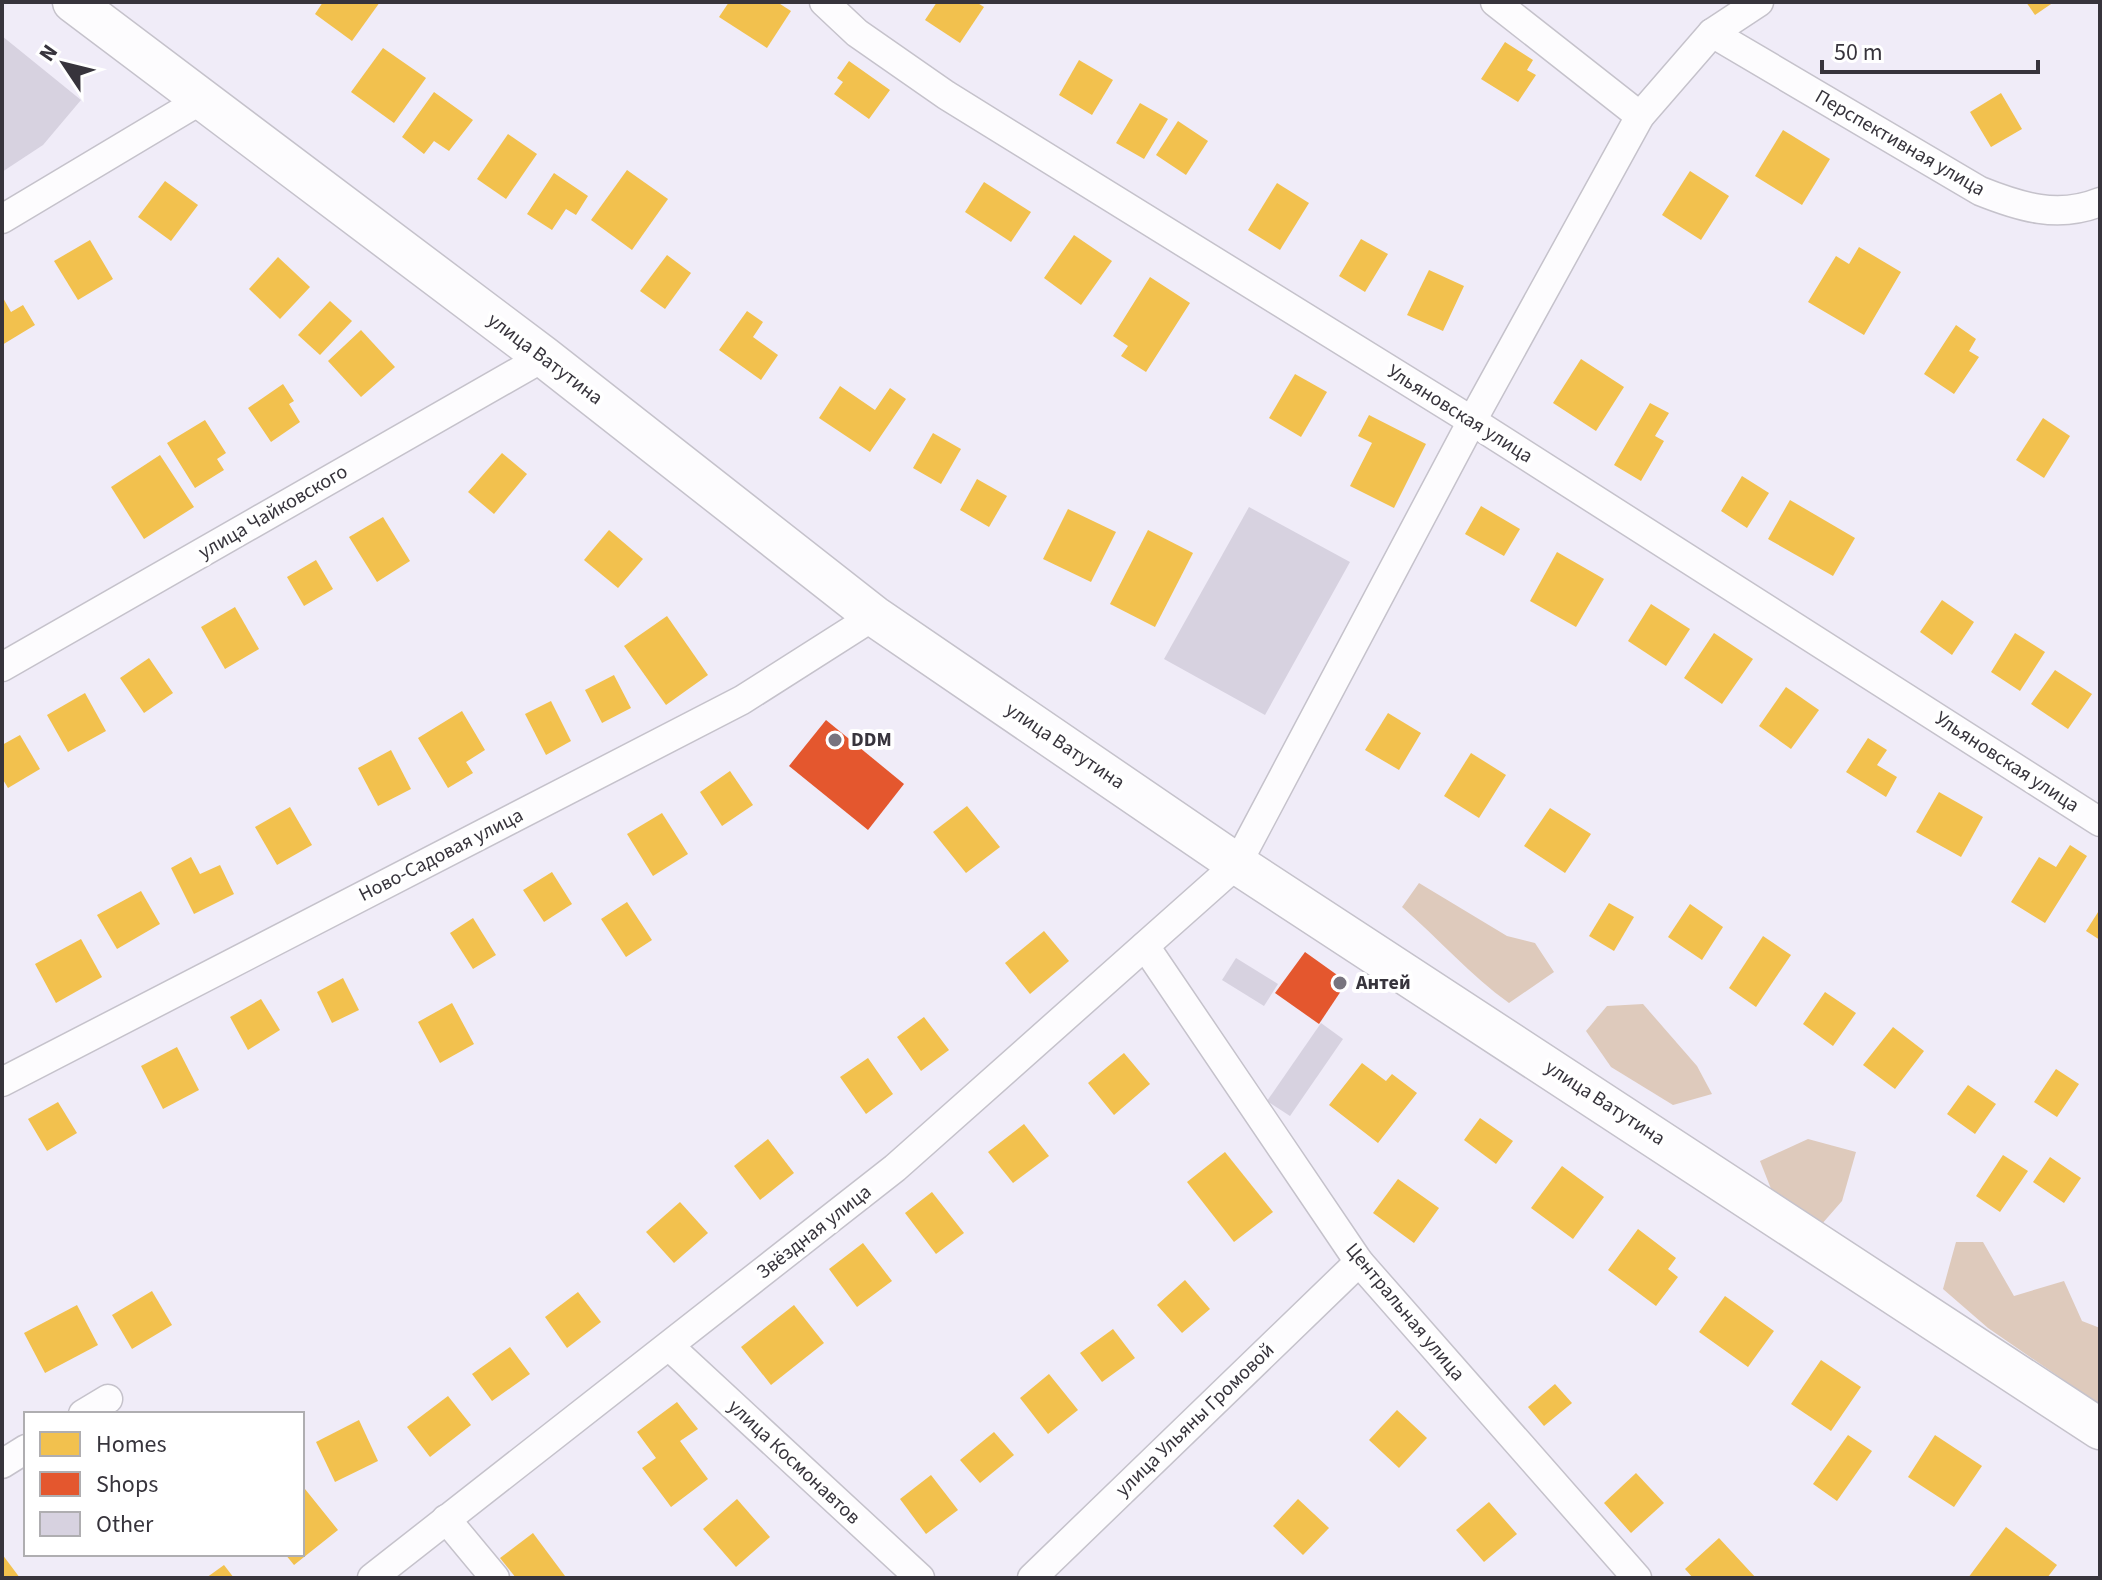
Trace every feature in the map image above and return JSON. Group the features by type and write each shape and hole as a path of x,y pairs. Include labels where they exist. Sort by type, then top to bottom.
{"main road":[{"name":"улица Ватутина","path":"73,2 544,357 874,616 1237,864 2100,1429"}],"street":[{"name":"Ульяновская улица","path":"824,2 857,33 946,95 1472,421 2100,822"},
{"path":"1495,2 1640,116"},
{"path":"1237,864 1472,421 1640,116 1712,33 1759,2"},
{"name":"Перспективная улица","path":"1712,33 1980,191 2016,205 2058,212 2100,202"},
{"path":"2,219 201,100"},
{"name":"улица Чайковского","path":"2,667 544,357"},
{"name":"Ново-Садовая улица","path":"2,1082 742,700 874,616"},
{"name":"Звёздная улица","path":"372,1578 895,1168 1237,864"},
{"name":"Центральная улица","path":"1145,946 1359,1262 1637,1578"},
{"name":"улица Ульяны Громовой","path":"1032,1578 1359,1262"},
{"name":"улица Космонавтов","path":"669,1346 920,1578"},
{"path":"86,1412 108,1399"},
{"path":"2,1464 24,1450"},
{"path":"446,1519 495,1578"}],"shaded area":[{"path":"1419,883 1507,936 1535,943 1554,972 1509,1003 1402,907"},
{"path":"1643,1004 1697,1066 1712,1094 1673,1105 1611,1067 1586,1031 1607,1006"},
{"path":"1808,1139 1856,1152 1842,1201 1814,1233 1781,1214 1760,1161"},
{"path":"1956,1242 1983,1242 2014,1296 2064,1281 2082,1321 2100,1328 2100,1405 1988,1328 1943,1289"}],"building: Homes":[{"path":"323,2 380,2 352,41 315,14"},
{"path":"729,2 777,2 791,11 767,48 719,17"},
{"path":"937,2 976,2 984,7 960,43 925,20"},
{"path":"2026,2 2054,2 2035,15"},
{"path":"1505,42 1533,60 1527,70 1536,75 1518,102 1481,79"},
{"path":"383,48 426,78 394,123 351,92"},
{"path":"1079,60 1113,80 1092,115 1059,95"},
{"path":"849,61 890,90 869,119 834,94 843,82 837,78"},
{"path":"434,92 473,120 449,151 434,141 424,154 402,137"},
{"path":"2001,93 2022,129 1991,147 1970,112"},
{"path":"1140,103 1168,119 1144,159 1116,143"},
{"path":"1178,121 1208,141 1186,175 1156,155"},
{"path":"1783,130 1830,159 1802,205 1755,176"},
{"path":"508,134 537,154 506,199 477,179"},
{"path":"627,170 668,199 632,250 591,220"},
{"path":"1690,171 1729,196 1701,240 1662,215"},
{"path":"554,173 588,196 576,215 566,209 552,230 527,214"},
{"path":"165,181 198,205 171,241 138,217"},
{"path":"984,182 1031,212 1011,242 965,212"},
{"path":"1277,183 1309,203 1280,250 1248,230"},
{"path":"1074,235 1112,261 1081,305 1044,278"},
{"path":"1361,239 1388,254 1365,292 1339,276"},
{"path":"90,240 113,279 78,300 54,261"},
{"path":"1859,247 1901,272 1864,335 1808,302 1836,256 1849,264"},
{"path":"667,255 691,273 665,309 640,291"},
{"path":"278,257 310,287 280,319 249,289"},
{"path":"1429,270 1464,286 1443,331 1407,315"},
{"path":"1150,277 1190,303 1146,372 1121,356 1128,346 1113,336"},
{"path":"2,296 11,312 23,305 35,325 2,345"},
{"path":"330,301 352,321 320,355 298,335"},
{"path":"747,311 763,322 753,337 778,355 761,380 719,350"},
{"path":"1956,325 1976,339 1969,351 1979,357 1954,394 1924,374"},
{"path":"361,330 395,367 361,397 328,361"},
{"path":"1581,359 1624,387 1596,431 1553,403"},
{"path":"1295,374 1327,392 1301,437 1269,418"},
{"path":"283,384 294,401 289,404 300,422 271,442 248,408"},
{"path":"840,386 875,410 890,388 906,399 870,452 819,418"},
{"path":"1650,403 1669,413 1655,436 1664,441 1641,481 1614,465"},
{"path":"1369,415 1426,444 1394,508 1350,486 1372,443 1358,436"},
{"path":"2043,418 2070,436 2044,478 2016,460"},
{"path":"205,420 226,453 217,459 224,470 195,488 167,443"},
{"path":"933,433 961,449 941,484 913,468"},
{"path":"502,453 527,474 494,514 468,492"},
{"path":"160,455 194,507 144,539 111,487"},
{"path":"1742,476 1769,493 1747,528 1721,511"},
{"path":"977,479 1007,496 989,527 960,510"},
{"path":"1790,500 1855,538 1833,576 1768,539"},
{"path":"1481,506 1520,529 1504,556 1465,534"},
{"path":"1068,509 1116,532 1091,582 1043,559"},
{"path":"383,517 410,561 377,582 349,537"},
{"path":"609,530 643,559 618,588 584,560"},
{"path":"1148,530 1193,553 1155,627 1110,604"},
{"path":"1557,552 1604,579 1576,627 1530,601"},
{"path":"316,560 333,589 304,606 287,577"},
{"path":"1942,600 1974,622 1952,655 1920,632"},
{"path":"1651,604 1690,629 1666,666 1628,641"},
{"path":"235,607 259,649 225,669 201,627"},
{"path":"667,616 708,675 666,705 624,646"},
{"path":"1714,633 1753,659 1722,704 1684,678"},
{"path":"2015,633 2045,652 2020,691 1991,672"},
{"path":"149,658 173,693 144,713 120,678"},
{"path":"2055,670 2092,694 2068,729 2031,704"},
{"path":"614,675 631,708 602,723 585,690"},
{"path":"1786,687 1819,710 1791,749 1759,726"},
{"path":"85,693 106,731 68,752 47,715"},
{"path":"551,701 571,741 546,755 525,714"},
{"path":"462,711 485,750 466,762 473,773 448,788 418,738"},
{"path":"1388,713 1421,733 1399,770 1365,750"},
{"path":"20,735 40,769 8,788 2,778 2,745"},
{"path":"1868,738 1887,750 1877,765 1897,777 1886,797 1846,772"},
{"path":"391,750 411,789 378,806 358,768"},
{"path":"1471,753 1506,775 1479,818 1444,796"},
{"path":"730,771 753,805 722,826 700,792"},
{"path":"1939,792 1983,817 1961,857 1916,832"},
{"path":"967,806 1000,847 966,873 933,832"},
{"path":"290,807 312,845 277,865 255,827"},
{"path":"1550,808 1591,834 1565,873 1524,846"},
{"path":"662,813 688,854 653,876 627,834"},
{"path":"2070,845 2087,856 2045,923 2011,902 2039,857 2056,867"},
{"path":"191,857 200,874 220,865 234,894 194,914 171,868"},
{"path":"552,872 572,904 544,922 523,890"},
{"path":"141,891 160,924 117,949 97,915"},
{"path":"627,902 652,940 626,957 601,919"},
{"path":"1609,903 1634,917 1614,951 1589,936"},
{"path":"1690,904 1723,927 1702,960 1668,937"},
{"path":"2100,909 2100,940 2086,931"},
{"path":"473,918 496,955 473,969 450,933"},
{"path":"1044,931 1069,961 1030,994 1005,963"},
{"path":"1763,936 1791,955 1756,1007 1729,988"},
{"path":"81,939 102,977 56,1003 35,964"},
{"path":"343,978 359,1010 332,1023 317,992"},
{"path":"1825,992 1856,1013 1833,1046 1803,1024"},
{"path":"261,999 280,1030 248,1050 230,1017"},
{"path":"452,1003 474,1044 440,1063 418,1022"},
{"path":"924,1017 949,1050 921,1071 897,1037"},
{"path":"1893,1027 1924,1051 1895,1089 1863,1065"},
{"path":"177,1047 199,1090 163,1109 141,1066"},
{"path":"1124,1053 1150,1084 1114,1115 1088,1083"},
{"path":"868,1058 893,1094 866,1114 840,1077"},
{"path":"1362,1063 1386,1081 1392,1074 1417,1093 1378,1143 1329,1105"},
{"path":"2056,1069 2079,1084 2057,1117 2034,1102"},
{"path":"1968,1085 1996,1104 1975,1134 1947,1114"},
{"path":"58,1102 77,1133 47,1151 28,1119"},
{"path":"1480,1118 1513,1141 1496,1164 1464,1140"},
{"path":"1024,1124 1049,1156 1013,1183 988,1152"},
{"path":"768,1139 794,1173 760,1200 734,1166"},
{"path":"1225,1152 1273,1212 1234,1242 1187,1182"},
{"path":"2003,1155 2028,1171 2000,1212 1976,1196"},
{"path":"2050,1157 2081,1178 2064,1203 2033,1182"},
{"path":"1562,1166 1604,1197 1573,1239 1531,1208"},
{"path":"1398,1179 1439,1208 1414,1243 1373,1213"},
{"path":"932,1192 964,1233 936,1254 905,1213"},
{"path":"680,1202 708,1233 674,1263 646,1232"},
{"path":"1638,1229 1676,1258 1668,1269 1678,1277 1656,1306 1608,1270"},
{"path":"863,1243 892,1281 857,1307 829,1269"},
{"path":"1185,1280 1210,1309 1182,1333 1157,1305"},
{"path":"152,1291 172,1325 132,1349 112,1315"},
{"path":"578,1292 601,1322 567,1348 545,1317"},
{"path":"1725,1296 1774,1331 1748,1367 1699,1332"},
{"path":"77,1305 98,1345 45,1373 24,1333"},
{"path":"794,1305 824,1343 771,1385 741,1347"},
{"path":"1113,1329 1135,1358 1102,1382 1080,1353"},
{"path":"510,1347 530,1374 492,1401 472,1374"},
{"path":"1821,1360 1861,1387 1831,1431 1791,1404"},
{"path":"1049,1374 1078,1410 1048,1434 1020,1398"},
{"path":"1555,1384 1572,1403 1544,1426 1528,1407"},
{"path":"448,1396 471,1425 430,1457 407,1427"},
{"path":"677,1402 698,1429 680,1441 708,1479 671,1507 642,1468 656,1458 637,1432"},
{"path":"1397,1410 1427,1438 1399,1468 1369,1440"},
{"path":"359,1420 378,1461 335,1482 316,1442"},
{"path":"994,1432 1014,1455 980,1483 960,1460"},
{"path":"1848,1435 1872,1451 1837,1501 1813,1484"},
{"path":"1935,1435 1982,1466 1954,1507 1908,1477"},
{"path":"1636,1473 1664,1503 1631,1533 1604,1503"},
{"path":"931,1475 958,1510 926,1534 900,1499"},
{"path":"304,1490 338,1530 294,1565 287,1556 304,1556"},
{"path":"737,1499 770,1537 736,1567 703,1529"},
{"path":"1298,1499 1329,1528 1303,1555 1273,1526"},
{"path":"1489,1502 1517,1534 1484,1562 1456,1530"},
{"path":"2006,1527 2057,1565 2047,1578 1968,1578"},
{"path":"533,1533 565,1576 516,1578 500,1558"},
{"path":"1719,1538 1756,1578 1693,1578 1685,1569"},
{"path":"2,1554 20,1578 2,1578"},
{"path":"224,1565 234,1578 206,1578"}],"building: Shops":[{"path":"826,720 904,784 868,830 789,766"},
{"path":"1305,952 1347,982 1319,1024 1275,993"}],"building: Other":[{"path":"2,36 81,100 43,145 2,172"},
{"path":"1249,507 1350,562 1265,715 1164,659"},
{"path":"1236,958 1278,984 1264,1006 1222,980"},
{"path":"1321,1023 1343,1039 1290,1116 1267,1101"}],"place":[{"name":"DDM","path":"835,740"},
{"name":"Антей","path":"1340,983"}]}
